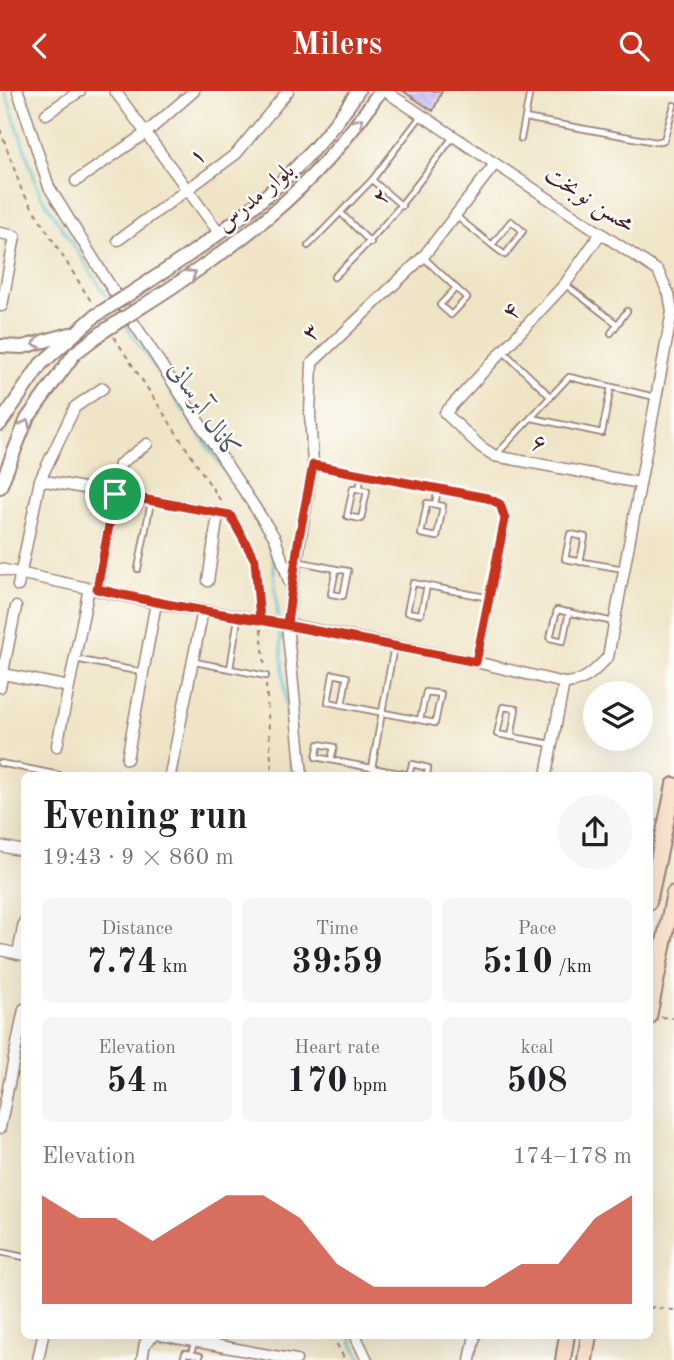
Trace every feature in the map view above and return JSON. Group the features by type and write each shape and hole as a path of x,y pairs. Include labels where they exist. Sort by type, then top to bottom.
{"main road":[{"path":"653,883 674,785"},
{"path":"653,997 674,893"},
{"path":"563,1360 566,1339"},
{"path":"585,1360 588,1339"}],"street":[{"path":"18,91 50,187 124,308 266,520 280,550 292,590"},
{"path":"46,114 80,91"},
{"path":"116,91 220,234"},
{"path":"76,181 146,132 194,91"},
{"name":"۱","path":"118,240 189,191 236,154 288,91"},
{"name":"بلوار مدرس","path":"96,313 125,297 253,210 325,139 358,91"},
{"name":"بلوار مدرس","path":"107,332 215,260 291,199 338,149 380,91"},
{"name":"محسن نوبخت","path":"386,91 658,271 669,294 672,312 608,657 588,677 575,683 564,683"},
{"name":"۳","path":"302,772 287,624 295,561 313,465 310,413 312,363 397,285 423,257 457,217 495,164"},
{"path":"0,233 15,236 2,306"},
{"name":"۴","path":"444,413 565,284 601,233"},
{"path":"0,424 41,364 96,313"},
{"path":"0,487 27,419 75,353 107,332"},
{"path":"0,346 23,347 73,333"},
{"path":"18,586 40,480 75,407 103,388"},
{"name":"۶","path":"444,413 481,447 495,456 640,483"},
{"path":"57,746 120,464 147,444"},
{"path":"40,480 230,515"},
{"path":"208,581 218,514"},
{"path":"0,569 156,603 287,624 476,662 564,683 547,772"},
{"path":"127,759 156,603"},
{"path":"0,687 16,607"},
{"path":"171,772 195,662 203,610"},
{"path":"3,674 69,687"},
{"path":"0,846 21,850"},
{"path":"0,950 21,954"},
{"path":"0,1127 5,1079 21,1020"},
{"path":"38,1360 42,1339"},
{"path":"142,1360 145,1343 150,1339"},
{"path":"180,1339 271,1358 296,1360"},
{"path":"357,1339 367,1360"},
{"path":"470,1360 474,1339"}],"lane":[{"path":"521,139 530,91"},
{"path":"525,118 656,142 664,140 668,133 674,104"},
{"path":"308,246 372,180 421,115"},
{"name":"۲","path":"334,277 371,243 454,137"},
{"path":"372,180 402,206"},
{"path":"341,213 371,243"},
{"path":"457,217 492,245 505,255 523,231 511,221 492,245"},
{"path":"423,257 467,298 452,315 440,305 456,288"},
{"path":"565,284 617,324"},
{"path":"611,333 627,311"},
{"path":"504,352 551,397"},
{"path":"495,456 569,377 656,397"},
{"path":"531,418 602,433 611,387"},
{"path":"313,465 487,498 500,504 505,519 476,662"},
{"path":"359,489 362,475"},
{"path":"353,488 359,489 367,491 361,519 347,516 353,488"},
{"path":"435,504 438,489"},
{"path":"138,569 151,501"},
{"path":"427,503 435,504 443,506 437,537 421,534 427,503"},
{"path":"580,562 584,537 570,534 565,559 580,562 625,570"},
{"path":"295,561 348,571 343,596 331,594 336,569"},
{"path":"426,586 421,614 407,612 413,583 490,598"},
{"path":"569,612 563,641 550,638 556,610 569,612 615,622"},
{"path":"230,669 239,616"},
{"path":"372,768 394,646"},
{"path":"75,659 144,673"},
{"path":"195,662 266,676"},
{"path":"342,705 347,677 333,674 328,702 342,705 382,712 420,720 435,723 441,694 426,692 420,720"},
{"path":"511,737 516,709 502,707 497,734 511,737 552,744"},
{"path":"331,760 334,747 319,744 316,757 331,760 372,768 394,772"},
{"path":"0,763 45,772"},
{"path":"411,772 412,764 428,768 427,772"},
{"path":"0,1252 21,1256"},
{"path":"191,1354 194,1342"},
{"path":"183,1360 185,1353 200,1356 199,1360"}],"path":[{"path":"0,129 22,191 96,313"},
{"path":"107,332 230,515 255,560 272,772"},
{"path":"653,1307 674,1310"},
{"path":"334,1339 345,1360"}],"building":[{"path":"403,91 442,91 433,111"}],"waterway":[{"name":"کانال آبرسانی","path":"5,91 40,194 109,300"},
{"name":"کانال آبرسانی","path":"124,323 244,500"},
{"name":"کانال آبرسانی","path":"262,526 273,559 278,619"},
{"name":"کانال آبرسانی","path":"279,625 292,772"},
{"name":"کانال آبرسانی","path":"351,1339 361,1360"}],"route":[{"path":"115,494 97,589 156,603 203,610 260,620 287,624 298,543 313,465 487,498 500,504 505,519 476,662 260,620 260,591 255,560 230,515 115,494"}]}
